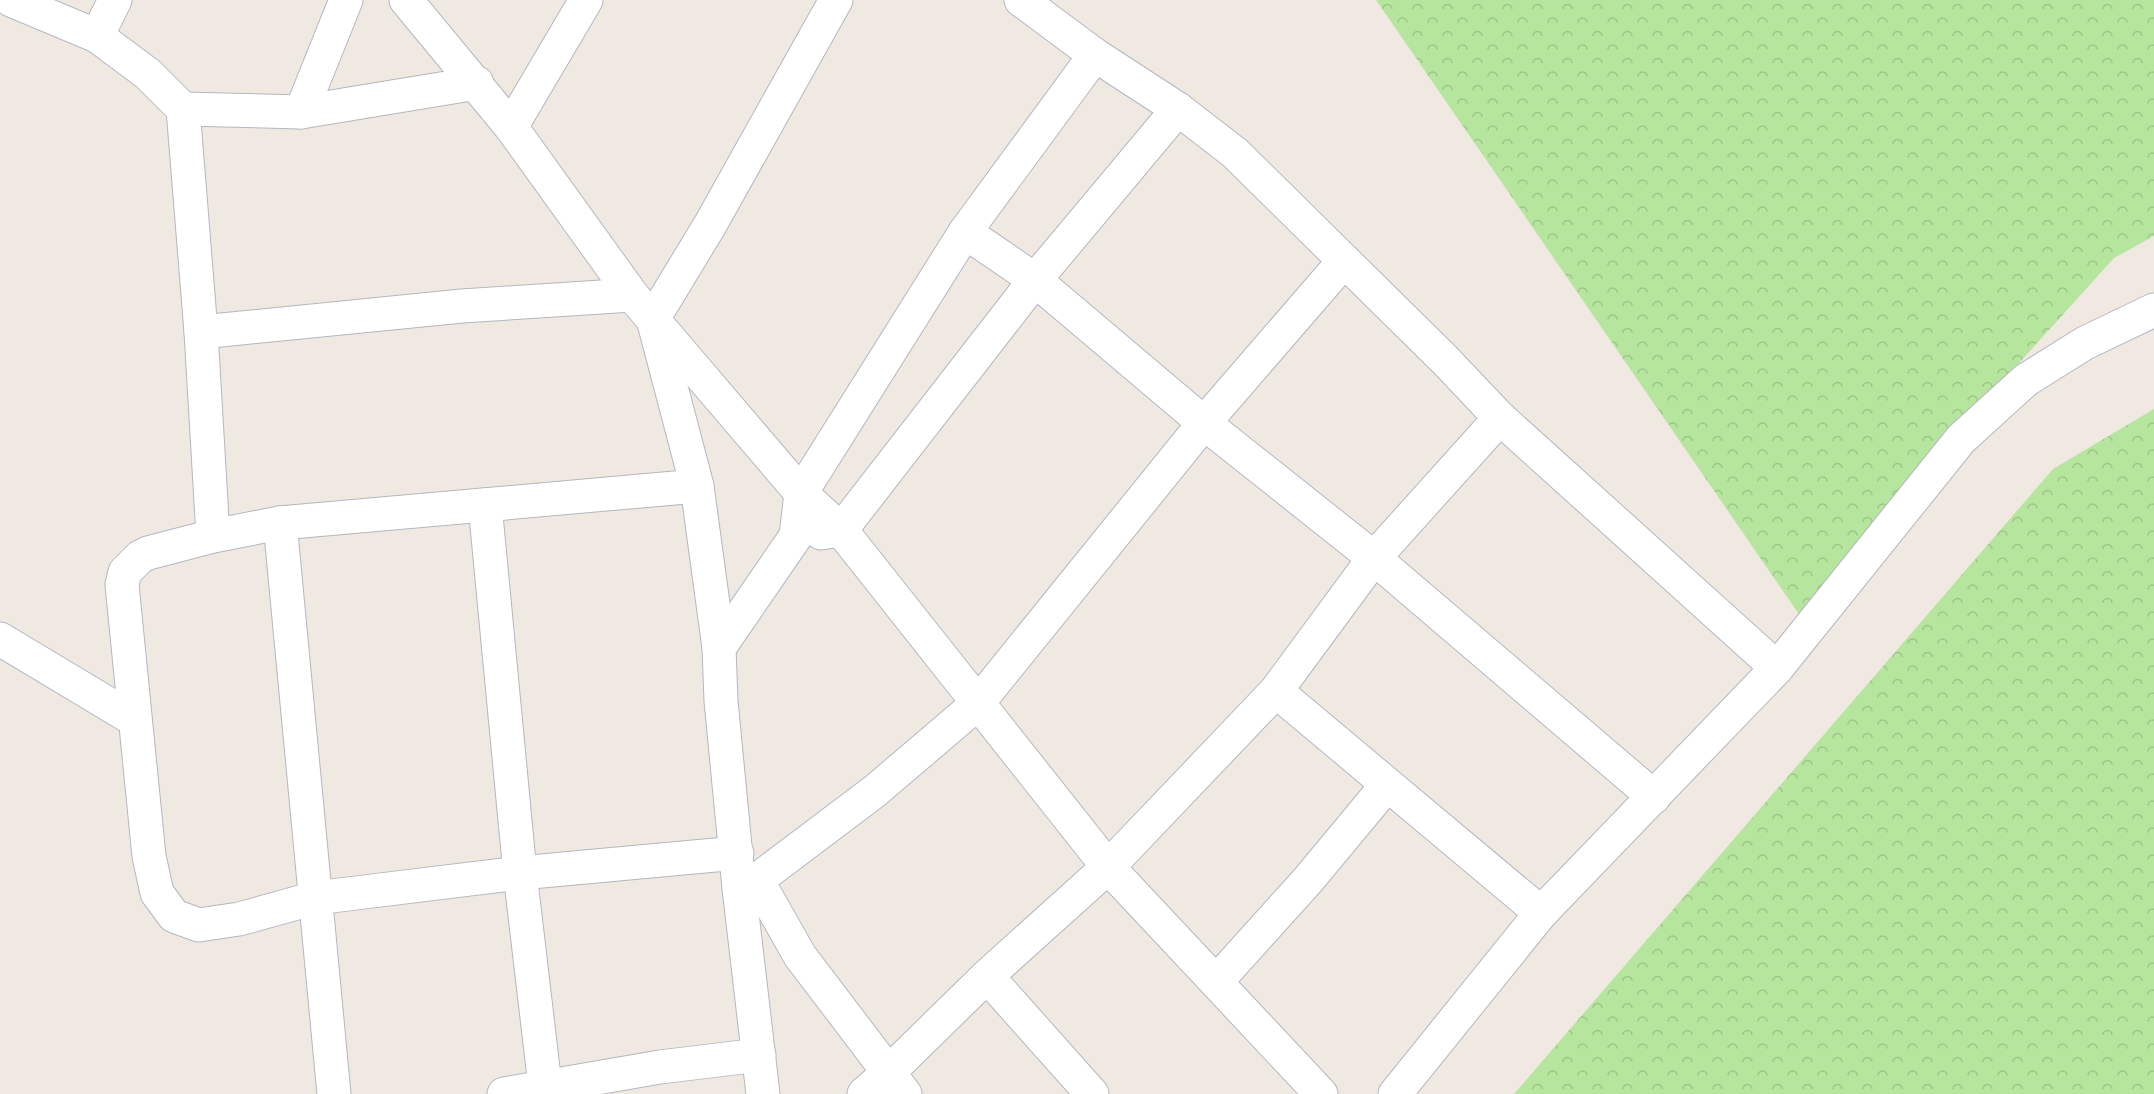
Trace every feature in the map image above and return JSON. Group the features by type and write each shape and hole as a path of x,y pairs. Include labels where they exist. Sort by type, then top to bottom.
{"street":[{"path":"12,0 97,36 148,74 183,109 201,332 213,536"},
{"path":"97,36 115,0"},
{"path":"301,112 346,0"},
{"path":"406,0 477,83 511,127 642,307 801,494 841,530 1108,867 1321,1094"},
{"path":"511,127 586,0"},
{"path":"642,307 710,225 836,0"},
{"path":"1021,0 1095,55 1178,109 1235,153 1500,418 1777,668"},
{"path":"719,648 796,536 801,494 965,232 1095,55"},
{"path":"183,109 301,112 477,83"},
{"path":"796,536 841,530 1035,280 1178,109"},
{"path":"965,232 1035,280 1204,423 1374,558 1654,797"},
{"path":"748,884 874,791 977,704 1204,423 1344,261"},
{"path":"201,332 462,306 642,307"},
{"path":"642,307 697,486 719,648 721,701 737,853 748,884 763,1094"},
{"path":"1395,1094 1541,913 1777,668 1961,439 2026,380 2085,344 2154,310"},
{"path":"864,1094 897,1084 987,975 1108,867 1276,691 1374,558 1500,418"},
{"path":"697,486 280,523 213,536 140,556 125,572 122,585 149,856 157,893 174,916 199,924 239,919 315,898 520,873 737,853"},
{"path":"485,505 520,873 546,1091"},
{"path":"280,523 334,1094"},
{"path":"0,639 135,720"},
{"path":"1276,691 1541,913"},
{"path":"1217,981 1308,880 1387,784"},
{"path":"748,884 897,1084"},
{"path":"987,975 1092,1094"},
{"path":"504,1094 546,1091 660,1067 759,1055"}],"green space":[{"path":"1376,0 2154,0 2154,236 2114,258 1964,424 1814,636"},
{"path":"2154,409 2154,1094 1514,1094 2053,469"}]}
